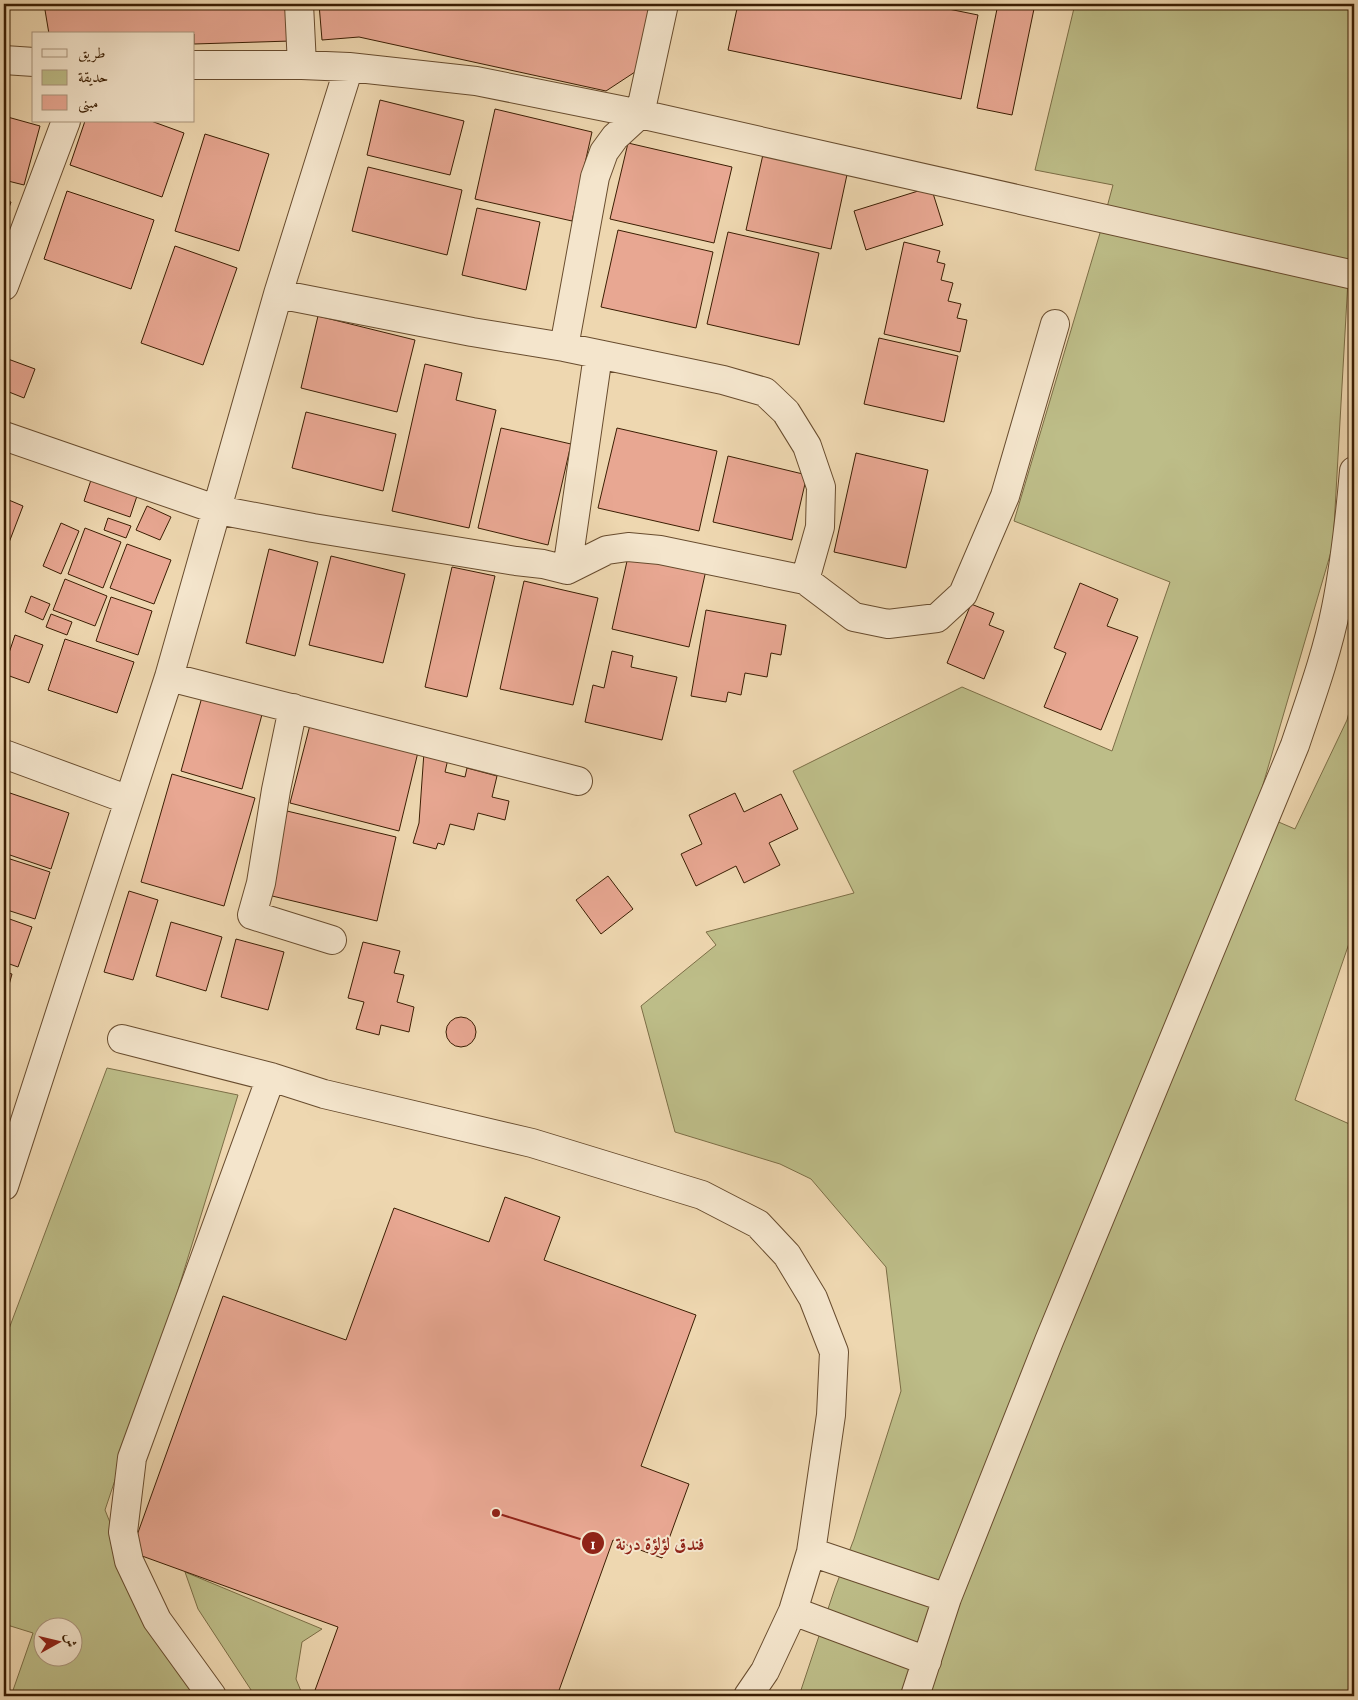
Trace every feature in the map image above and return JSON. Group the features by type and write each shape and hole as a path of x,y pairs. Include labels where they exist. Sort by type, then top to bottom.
{"street":[{"path":"299,4 302,65"},
{"path":"564,347 595,176 604,152 615,137 640,114 664,4"},
{"path":"4,60 32,62"},
{"path":"195,65 302,65 476,81 640,114 1354,275"},
{"path":"4,1186 169,677 278,294 349,68"},
{"path":"4,286 66,122"},
{"path":"278,294 472,332 564,347 723,380 765,392 786,412 807,446 821,487 820,526 805,580"},
{"path":"4,436 218,510 313,528 543,564 567,570 607,550 628,547 660,550 805,580 854,617 888,624 937,618 963,594 1005,496 1055,324"},
{"path":"567,570 598,355"},
{"path":"915,1696 947,1598 1049,1341 1295,745 1336,610 1347,542 1354,471"},
{"path":"169,677 578,781"},
{"path":"293,708 276,790 261,883 252,914 332,940"},
{"path":"4,754 129,800"},
{"path":"122,1039 271,1077 324,1094 532,1143 702,1196 758,1224 787,1255 813,1298 834,1352 832,1415 811,1552 793,1611 764,1671 748,1696"},
{"path":"212,1696 157,1620 129,1560 123,1532 132,1458 271,1077"},
{"path":"811,1552 947,1598"},
{"path":"793,1611 927,1661"}],"green space":[{"path":"1075,4 1354,4 1354,255 1348,280 1333,545 1255,812 1295,829 1347,720 1354,693 1354,929 1295,1100 1354,1126 1354,1674 1346,1696 799,1696 835,1588 854,1539 901,1391 886,1267 811,1179 780,1164 675,1132 641,1006 716,945 706,932 854,893 793,771 962,687 1112,751 1170,582 1014,521 1113,185 1035,170"},
{"path":"107,1068 238,1095 174,1303 105,1510 153,1629 196,1696 11,1696 32,1636 32,1668 82,1668 82,1618 32,1618 32,1633 4,1624 4,1342"},
{"path":"185,1572 322,1629 302,1642 296,1679 303,1696 255,1696 198,1609"}],"building":[{"path":"44,4 286,4 291,41 195,44 195,32 49,32"},
{"path":"319,4 645,4 650,12 638,70 606,91 359,37 322,40"},
{"path":"738,4 924,4 978,15 961,99 728,50"},
{"path":"998,4 1035,4 1012,115 977,108"},
{"path":"380,100 464,121 450,175 367,155"},
{"path":"495,109 592,132 572,221 475,199"},
{"path":"4,116 40,126 24,185 4,180"},
{"path":"85,122 154,122 184,133 162,197 70,165"},
{"path":"205,134 269,154 239,251 175,231"},
{"path":"628,143 732,167 714,243 610,219"},
{"path":"764,150 848,170 831,249 746,230"},
{"path":"368,167 462,190 447,255 352,231"},
{"path":"931,187 943,225 866,250 854,211"},
{"path":"67,191 154,220 131,289 44,259"},
{"path":"4,200 11,202 4,222"},
{"path":"477,208 540,222 526,290 462,275"},
{"path":"618,230 713,252 696,328 601,307"},
{"path":"728,232 819,253 799,345 707,324"},
{"path":"904,242 940,251 937,262 945,264 941,280 953,283 948,301 961,304 957,318 967,320 960,352 884,334"},
{"path":"175,246 237,268 203,365 141,343"},
{"path":"318,316 415,340 397,412 301,388"},
{"path":"879,338 958,356 944,422 864,404"},
{"path":"8,359 35,369 24,398 4,390 4,370"},
{"path":"425,364 462,373 456,400 496,410 469,528 392,511"},
{"path":"306,412 396,434 383,491 292,468"},
{"path":"501,428 571,444 548,545 478,528"},
{"path":"617,428 717,451 699,531 598,508"},
{"path":"856,453 928,470 906,568 834,552"},
{"path":"728,456 807,475 792,540 713,522"},
{"path":"94,471 140,487 130,517 84,501"},
{"path":"4,498 23,506 5,553 4,552"},
{"path":"147,506 171,517 160,540 136,530"},
{"path":"108,518 131,526 126,538 104,530"},
{"path":"61,523 79,531 61,574 43,566"},
{"path":"85,528 121,542 103,588 68,574"},
{"path":"127,544 171,560 154,604 110,588"},
{"path":"269,549 318,562 295,656 246,643"},
{"path":"629,552 706,570 689,647 612,629"},
{"path":"331,556 405,574 383,663 309,645"},
{"path":"452,567 495,576 467,697 425,687"},
{"path":"65,579 107,596 95,626 53,610"},
{"path":"524,581 598,598 573,705 500,689"},
{"path":"1080,583 1118,599 1107,626 1138,637 1101,730 1044,707 1066,653 1054,648"},
{"path":"31,596 50,604 43,620 25,612"},
{"path":"111,597 152,611 138,655 96,641"},
{"path":"971,604 994,613 989,625 1004,631 984,679 947,663"},
{"path":"706,610 786,625 781,655 771,653 767,677 745,673 741,695 728,692 726,702 691,696"},
{"path":"51,614 72,622 67,635 46,627"},
{"path":"15,635 43,645 29,683 4,674 4,668"},
{"path":"65,639 134,662 117,713 48,690"},
{"path":"612,651 633,656 631,667 677,677 662,740 585,722 593,685 604,688"},
{"path":"204,690 264,707 242,789 181,771"},
{"path":"311,721 419,748 399,831 290,803"},
{"path":"424,752 448,759 445,772 465,777 467,768 497,776 492,797 509,801 505,820 478,813 474,830 450,824 444,845 438,843 436,849 413,843 419,823"},
{"path":"172,774 255,798 224,906 141,882"},
{"path":"4,791 69,813 51,869 4,853"},
{"path":"735,793 744,812 781,794 798,829 769,843 780,865 744,883 736,866 696,886 681,854 702,844 689,815"},
{"path":"287,811 396,837 377,921 268,895"},
{"path":"4,857 50,872 35,919 4,909"},
{"path":"608,876 633,909 601,934 576,900"},
{"path":"129,891 158,900 133,980 104,972"},
{"path":"4,917 32,927 18,967 4,962"},
{"path":"171,922 222,937 206,991 156,976"},
{"path":"236,939 284,952 268,1010 221,997"},
{"path":"363,942 400,951 394,973 404,975 397,1002 414,1007 409,1032 381,1025 379,1035 356,1029 364,1002 348,998"},
{"path":"4,972 12,974 4,1003"},
{"path":"461,1017 472,1021 476,1032 472,1043 461,1047 450,1043 446,1032 450,1021"},
{"path":"505,1197 560,1217 544,1260 696,1315 641,1466 689,1484 662,1558 613,1540 557,1696 316,1696 314,1693 338,1627 131,1552 223,1296 346,1340 394,1208 489,1242"}],"place":[{"name":"فندق لؤلؤة درنة","path":"496,1513"}]}
